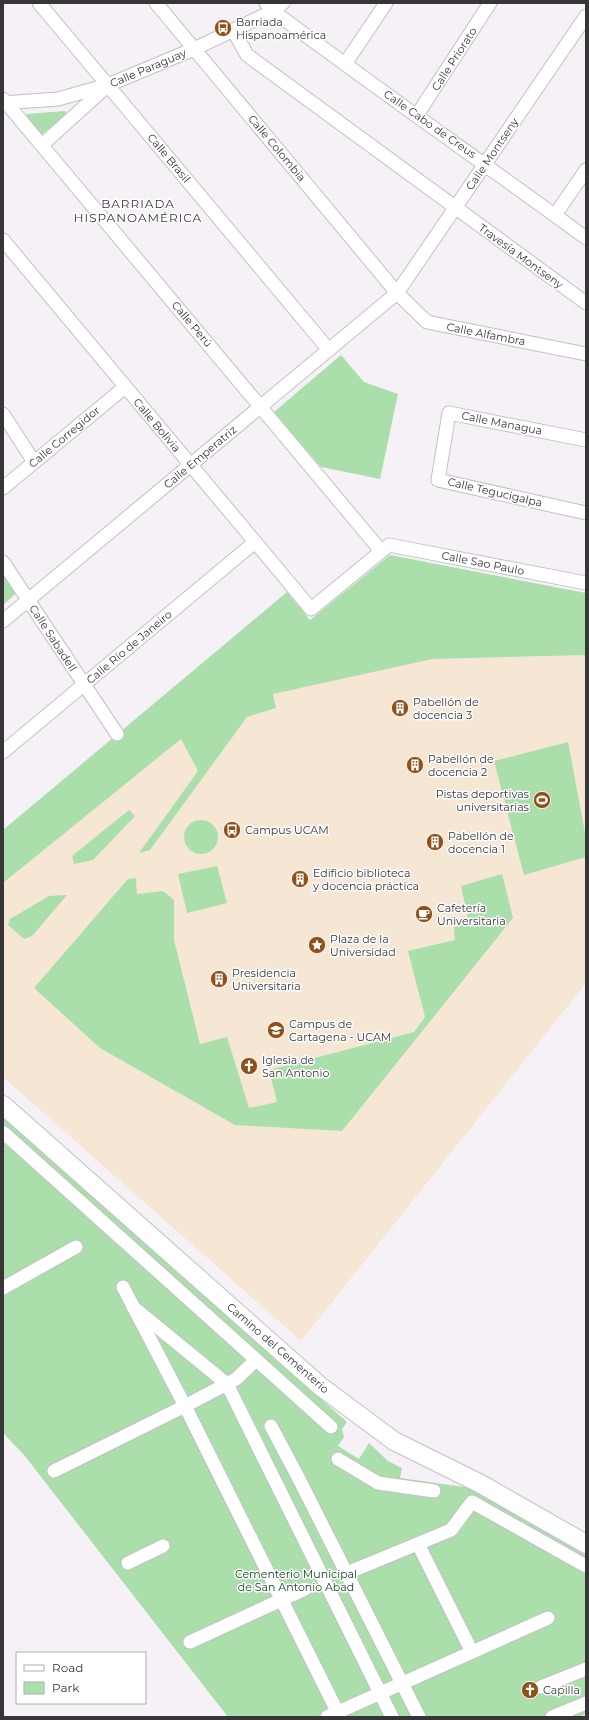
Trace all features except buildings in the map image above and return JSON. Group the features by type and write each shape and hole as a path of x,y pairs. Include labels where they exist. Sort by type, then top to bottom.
{"main road":[{"name":"Camino del Cementerio","path":"3,1105 344,1406 394,1441 479,1483 586,1544"}],"street":[{"name":"Calle Brasil","path":"39,3 329,350"},
{"name":"Calle Colombia","path":"156,3 397,293"},
{"path":"345,64 386,3"},
{"name":"Calle Priorato","path":"417,115 490,3"},
{"name":"Calle Paraguay","path":"4,103 58,99 108,86 194,49 233,30 274,6"},
{"name":"Calle Cabo de Creus","path":"274,6 345,64 586,238"},
{"name":"Calle Montseny","path":"397,293 586,16"},
{"name":"Travesía Montseny","path":"233,30 247,55 586,303"},
{"path":"42,145 108,86"},
{"name":"Calle Perú","path":"4,103 42,145 381,551"},
{"path":"555,215 586,170"},
{"name":"Calle Bolivia","path":"3,240 311,610 381,551"},
{"name":"Calle Emperatriz","path":"3,621 397,293"},
{"name":"Calle Alfambra","path":"397,293 427,322 586,354"},
{"name":"Calle Corregidor","path":"3,488 125,387"},
{"name":"Calle Managua","path":"444,444 448,413 586,440"},
{"path":"3,414 34,462"},
{"name":"Calle Tegucigalpa","path":"444,444 438,480 586,513"},
{"name":"Calle Río de Janeiro","path":"3,752 255,542"},
{"name":"Calle Sao Paulo","path":"381,551 389,545 586,583"},
{"name":"Calle Sabadell","path":"3,562 83,685 117,734"},
{"path":"4,1133 331,1427"},
{"path":"3,1288 76,1247"},
{"path":"123,1287 185,1406 281,1600 335,1715 402,1682 548,1618"},
{"path":"133,1307 227,1384 392,1717"},
{"path":"54,1471 227,1384 236,1379 256,1360"},
{"path":"271,1426 419,1717"},
{"path":"338,1459 378,1483 434,1491"},
{"path":"347,1573 409,1546 418,1544 451,1530 472,1502 586,1566"},
{"path":"418,1544 472,1652"},
{"path":"128,1564 163,1546"},
{"path":"190,1642 305,1589"},
{"path":"541,1687 586,1669"},
{"path":"552,1717 586,1703"}],"shaded area":[{"name":"Campus de Cartagena - UCAM","path":"586,655 586,983 301,1341 3,1077 3,883 270,666 432,659"}],"green space":[{"path":"65,111 67,115 42,134 40,134 25,117 27,114"},
{"path":"341,355 364,382 398,394 380,479 321,467 274,412"},
{"path":"390,555 586,593 586,655 432,659 273,694 276,708 247,717 150,850 139,853 198,771 181,739 3,883 3,830 287,592 310,620"},
{"path":"3,562 21,589 3,605"},
{"name":"Pistas deportivas universitarias","path":"568,742 586,838 586,857 524,875 494,761"},
{"path":"129,810 135,816 93,860 74,864 72,856"},
{"path":"201,820 213,825 218,837 213,849 201,854 189,849 184,837 189,825"},
{"path":"217,866 227,903 187,913 178,874"},
{"path":"502,874 513,918 342,1131 235,1125 100,1048 34,988 128,879 136,878 137,894 163,891 174,900 174,940 200,1044 227,1037 249,1108 277,1102 269,1070 414,1032 425,1017 408,951 455,940 454,927 469,923 461,886"},
{"path":"67,895 32,936 24,939 8,925 10,919 49,896"},
{"name":"Cementerio Municipal de San Antonio Abad","path":"3,1118 347,1422 342,1429 344,1437 338,1446 359,1459 369,1443 388,1461 402,1468 400,1478 471,1488 586,1555 586,1714 579,1717 228,1717 24,1455 3,1433"}],"place":[{"name":"Barriada Hispanoamérica","path":"223,28"},
{"name":"Pabellón de docencia 3","path":"400,708"},
{"name":"Pabellón de docencia 2","path":"415,765"},
{"name":"Pistas deportivas universitarias","path":"542,800"},
{"name":"Campus UCAM","path":"232,830"},
{"name":"Pabellón de docencia 1","path":"435,842"},
{"name":"Edificio biblioteca y docencia práctica","path":"300,879"},
{"name":"Cafetería Universitaria","path":"424,914"},
{"name":"Plaza de la Universidad","path":"317,945"},
{"name":"Presidencia Universitaria","path":"219,979"},
{"name":"Campus de Cartagena - UCAM","path":"276,1030"},
{"name":"Iglesia de San Antonio","path":"249,1066"},
{"name":"Capilla","path":"530,1690"}],"district":[{"name":"BARRIADA HISPANOAMÉRICA","path":"138,211"}]}
